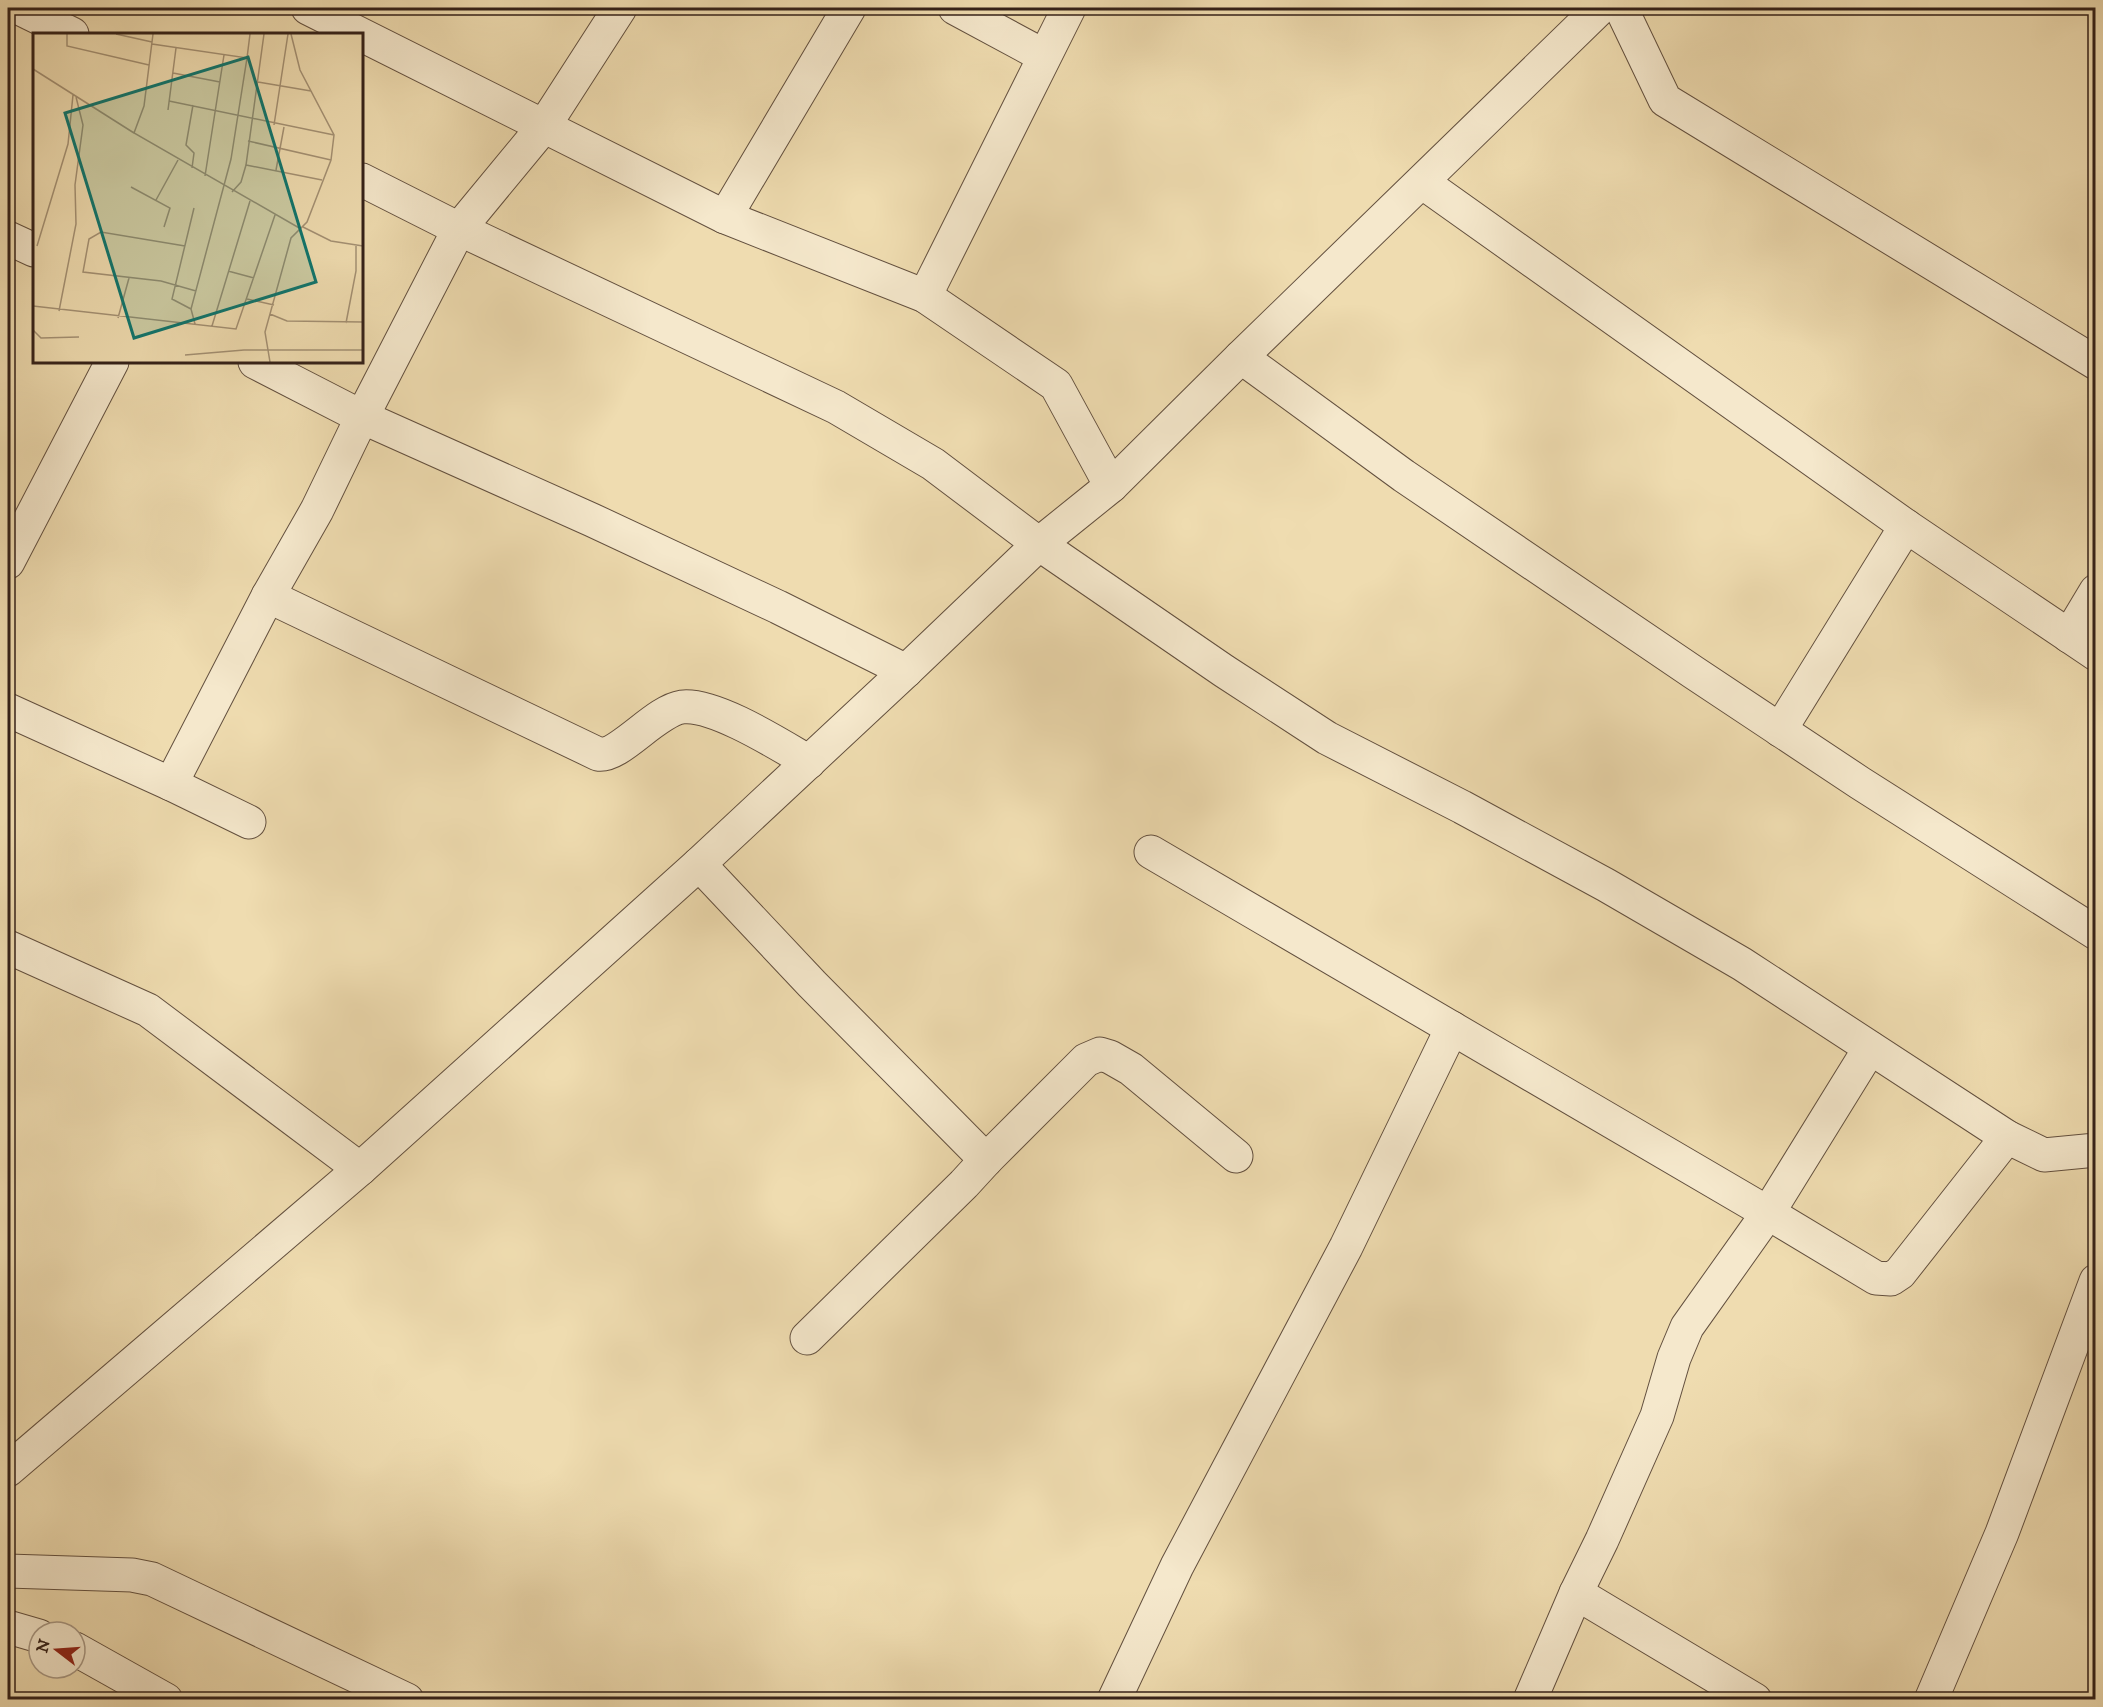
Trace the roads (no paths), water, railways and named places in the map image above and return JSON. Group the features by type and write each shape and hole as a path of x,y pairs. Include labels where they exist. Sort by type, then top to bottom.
{"street":[{"path":"19,8 70,33"},
{"path":"308,8 358,33"},
{"path":"171,784 268,596 317,510 459,229 544,126 620,8"},
{"path":"725,217 849,8"},
{"path":"955,8 1044,56"},
{"path":"925,296 1069,8"},
{"path":"8,1470 360,1169 699,864 1039,544 1111,486 1600,8"},
{"path":"1621,8 1665,100 2096,363"},
{"path":"363,36 725,217 925,296 1056,384 1111,486"},
{"path":"363,181 459,229 836,406 933,464 1039,544 1224,671 1327,738 1462,807 1606,885 1742,964 2007,1137 2044,1155 2096,1150"},
{"path":"1422,182 1906,526 2082,645 2096,591"},
{"path":"8,237 33,250"},
{"path":"1241,357 1404,476 1780,730 2096,933"},
{"path":"8,562 111,363"},
{"path":"257,363 362,417 592,520 778,607 906,671"},
{"path":"1780,730 1906,526"},
{"path":"268,596 598,754 610,752 669,710 684,706 695,707 735,720 809,762"},
{"path":"8,710 249,822"},
{"path":"1151,852 1876,1278 1891,1279 1900,1273 2007,1137"},
{"path":"699,864 812,984 986,1160"},
{"path":"8,946 148,1010 360,1169"},
{"path":"1114,1700 1177,1566 1346,1247 1452,1028"},
{"path":"1530,1700 1657,1416 1674,1358 1687,1327 1768,1213 1870,1048"},
{"path":"807,1338 1086,1060 1100,1054 1110,1056 1131,1069 1236,1156"},
{"path":"1931,1700 2002,1533 2096,1281"},
{"path":"8,1571 132,1575 152,1579 406,1700"},
{"path":"1576,1593 1755,1700"},
{"path":"8,1627 27,1633"},
{"path":"87,1656 166,1700"}]}
